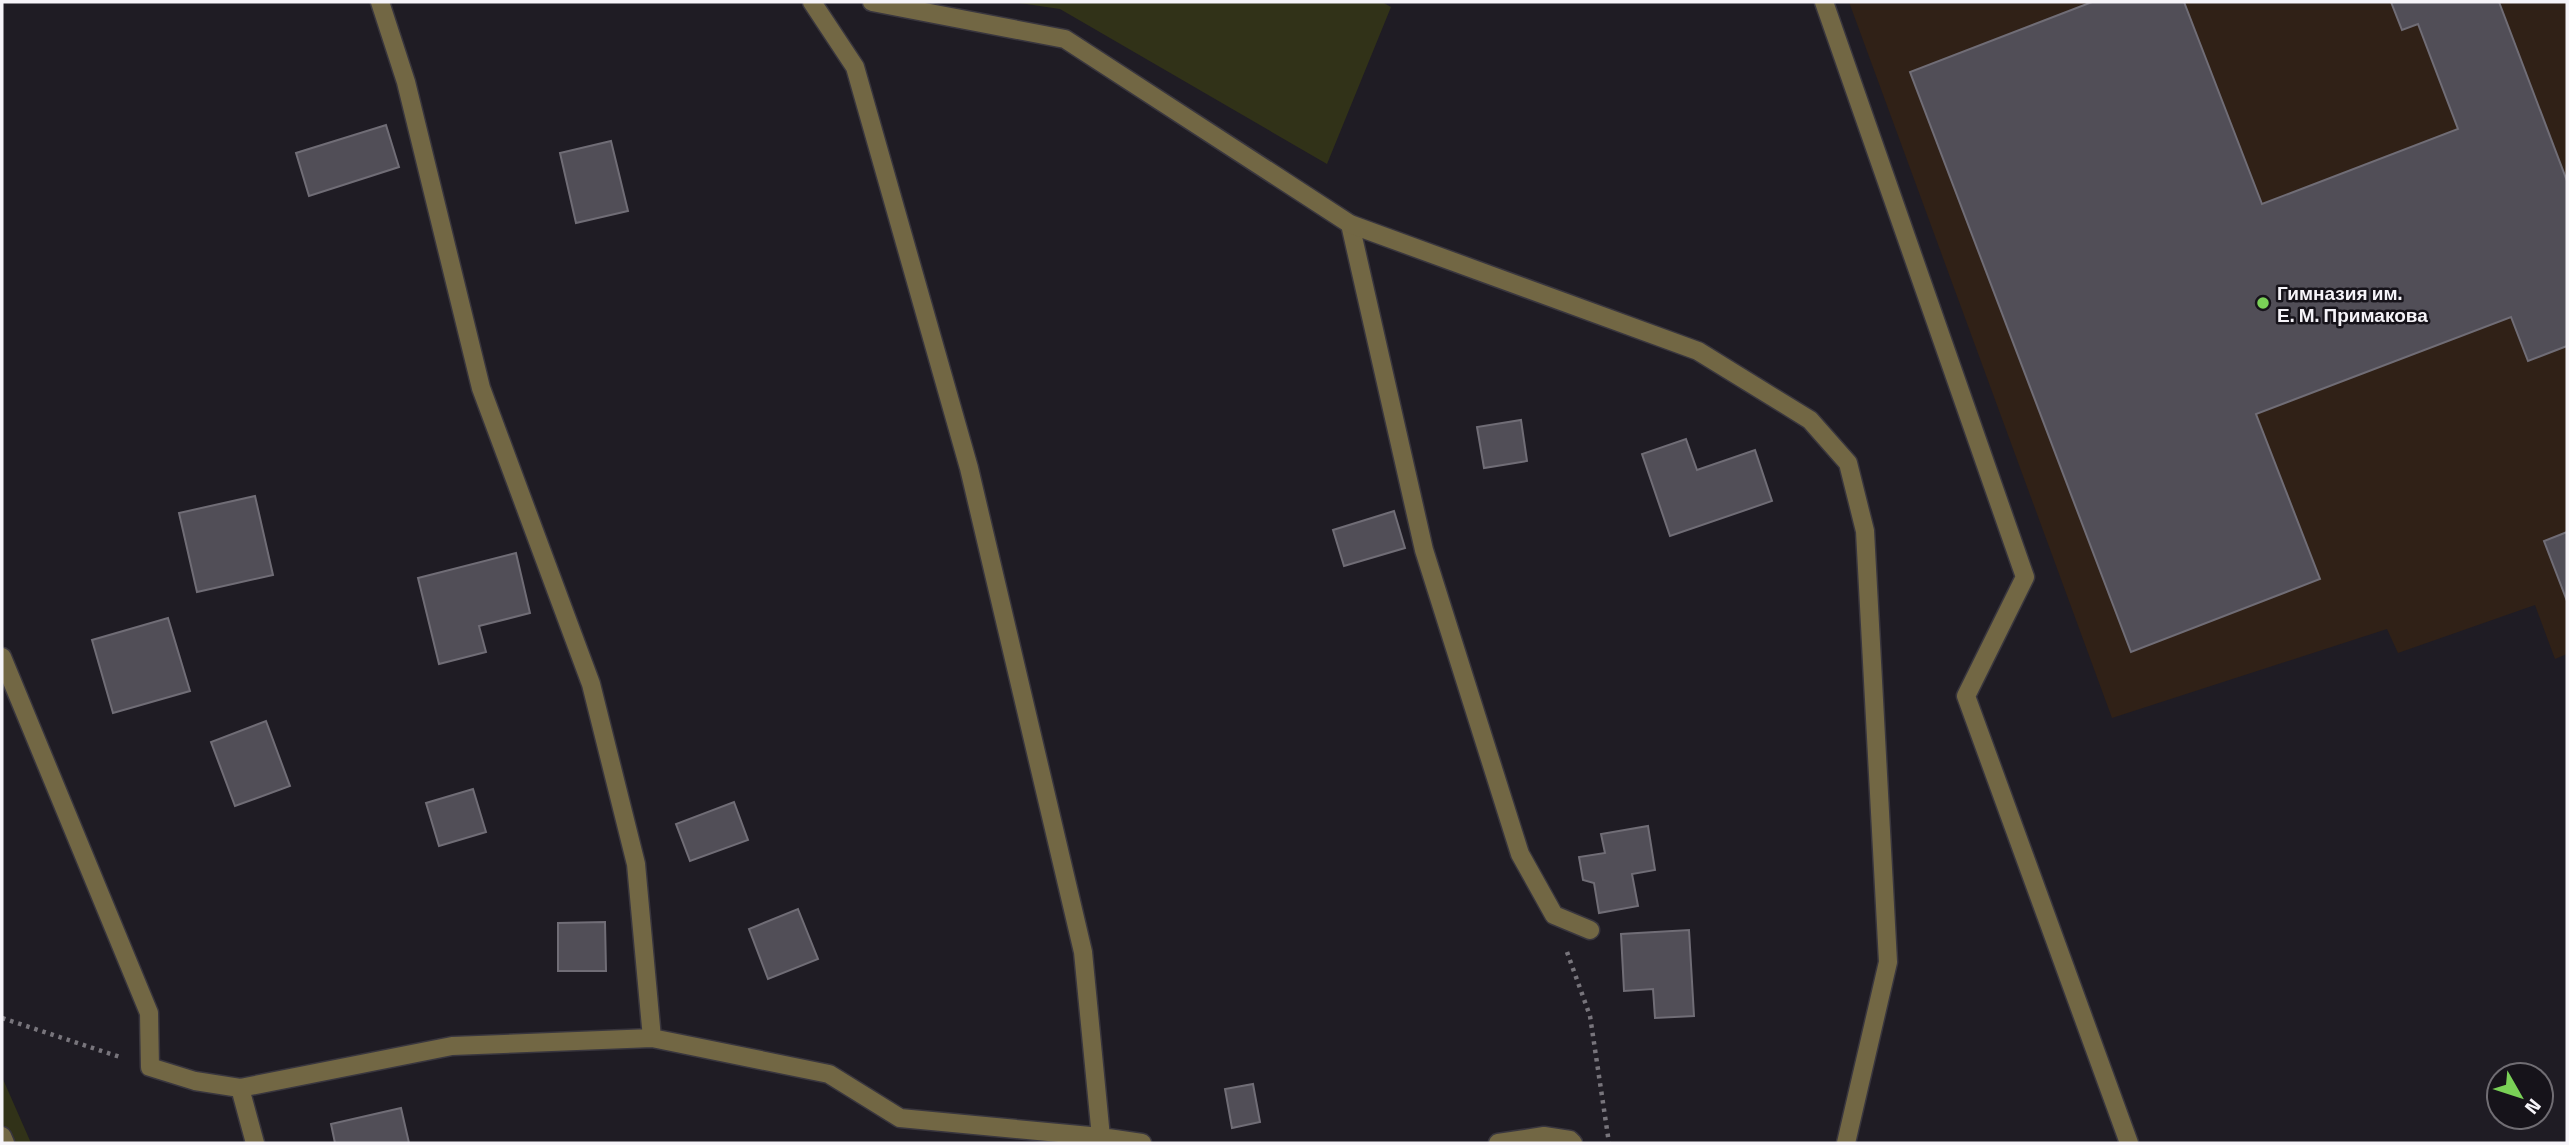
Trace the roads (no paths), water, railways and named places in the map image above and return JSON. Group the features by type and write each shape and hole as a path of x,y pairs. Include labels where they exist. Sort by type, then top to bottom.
{"street":[{"path":"380,2 406,82 481,388 591,684 636,864 652,1038"},
{"path":"812,2 855,66 969,468 1083,952 1101,1137"},
{"path":"872,2 1065,39 1350,224 1698,351 1810,420 1848,463 1865,531 1888,962 1846,1143"},
{"path":"1824,2 2025,577 1966,696 2129,1143"},
{"path":"1350,224 1424,550 1520,854 1554,915 1591,930"},
{"path":"2,657 149,1013 150,1067 195,1081 240,1088 452,1046 652,1038 829,1074 900,1118 1142,1143"},
{"path":"240,1088 255,1143"},
{"path":"2,1136 5,1143"},
{"path":"1498,1143 1544,1136 1570,1140 1573,1143"}],"place":[{"name":"Гимназия им. Е. М. Примакова","path":"2263,303"}]}
